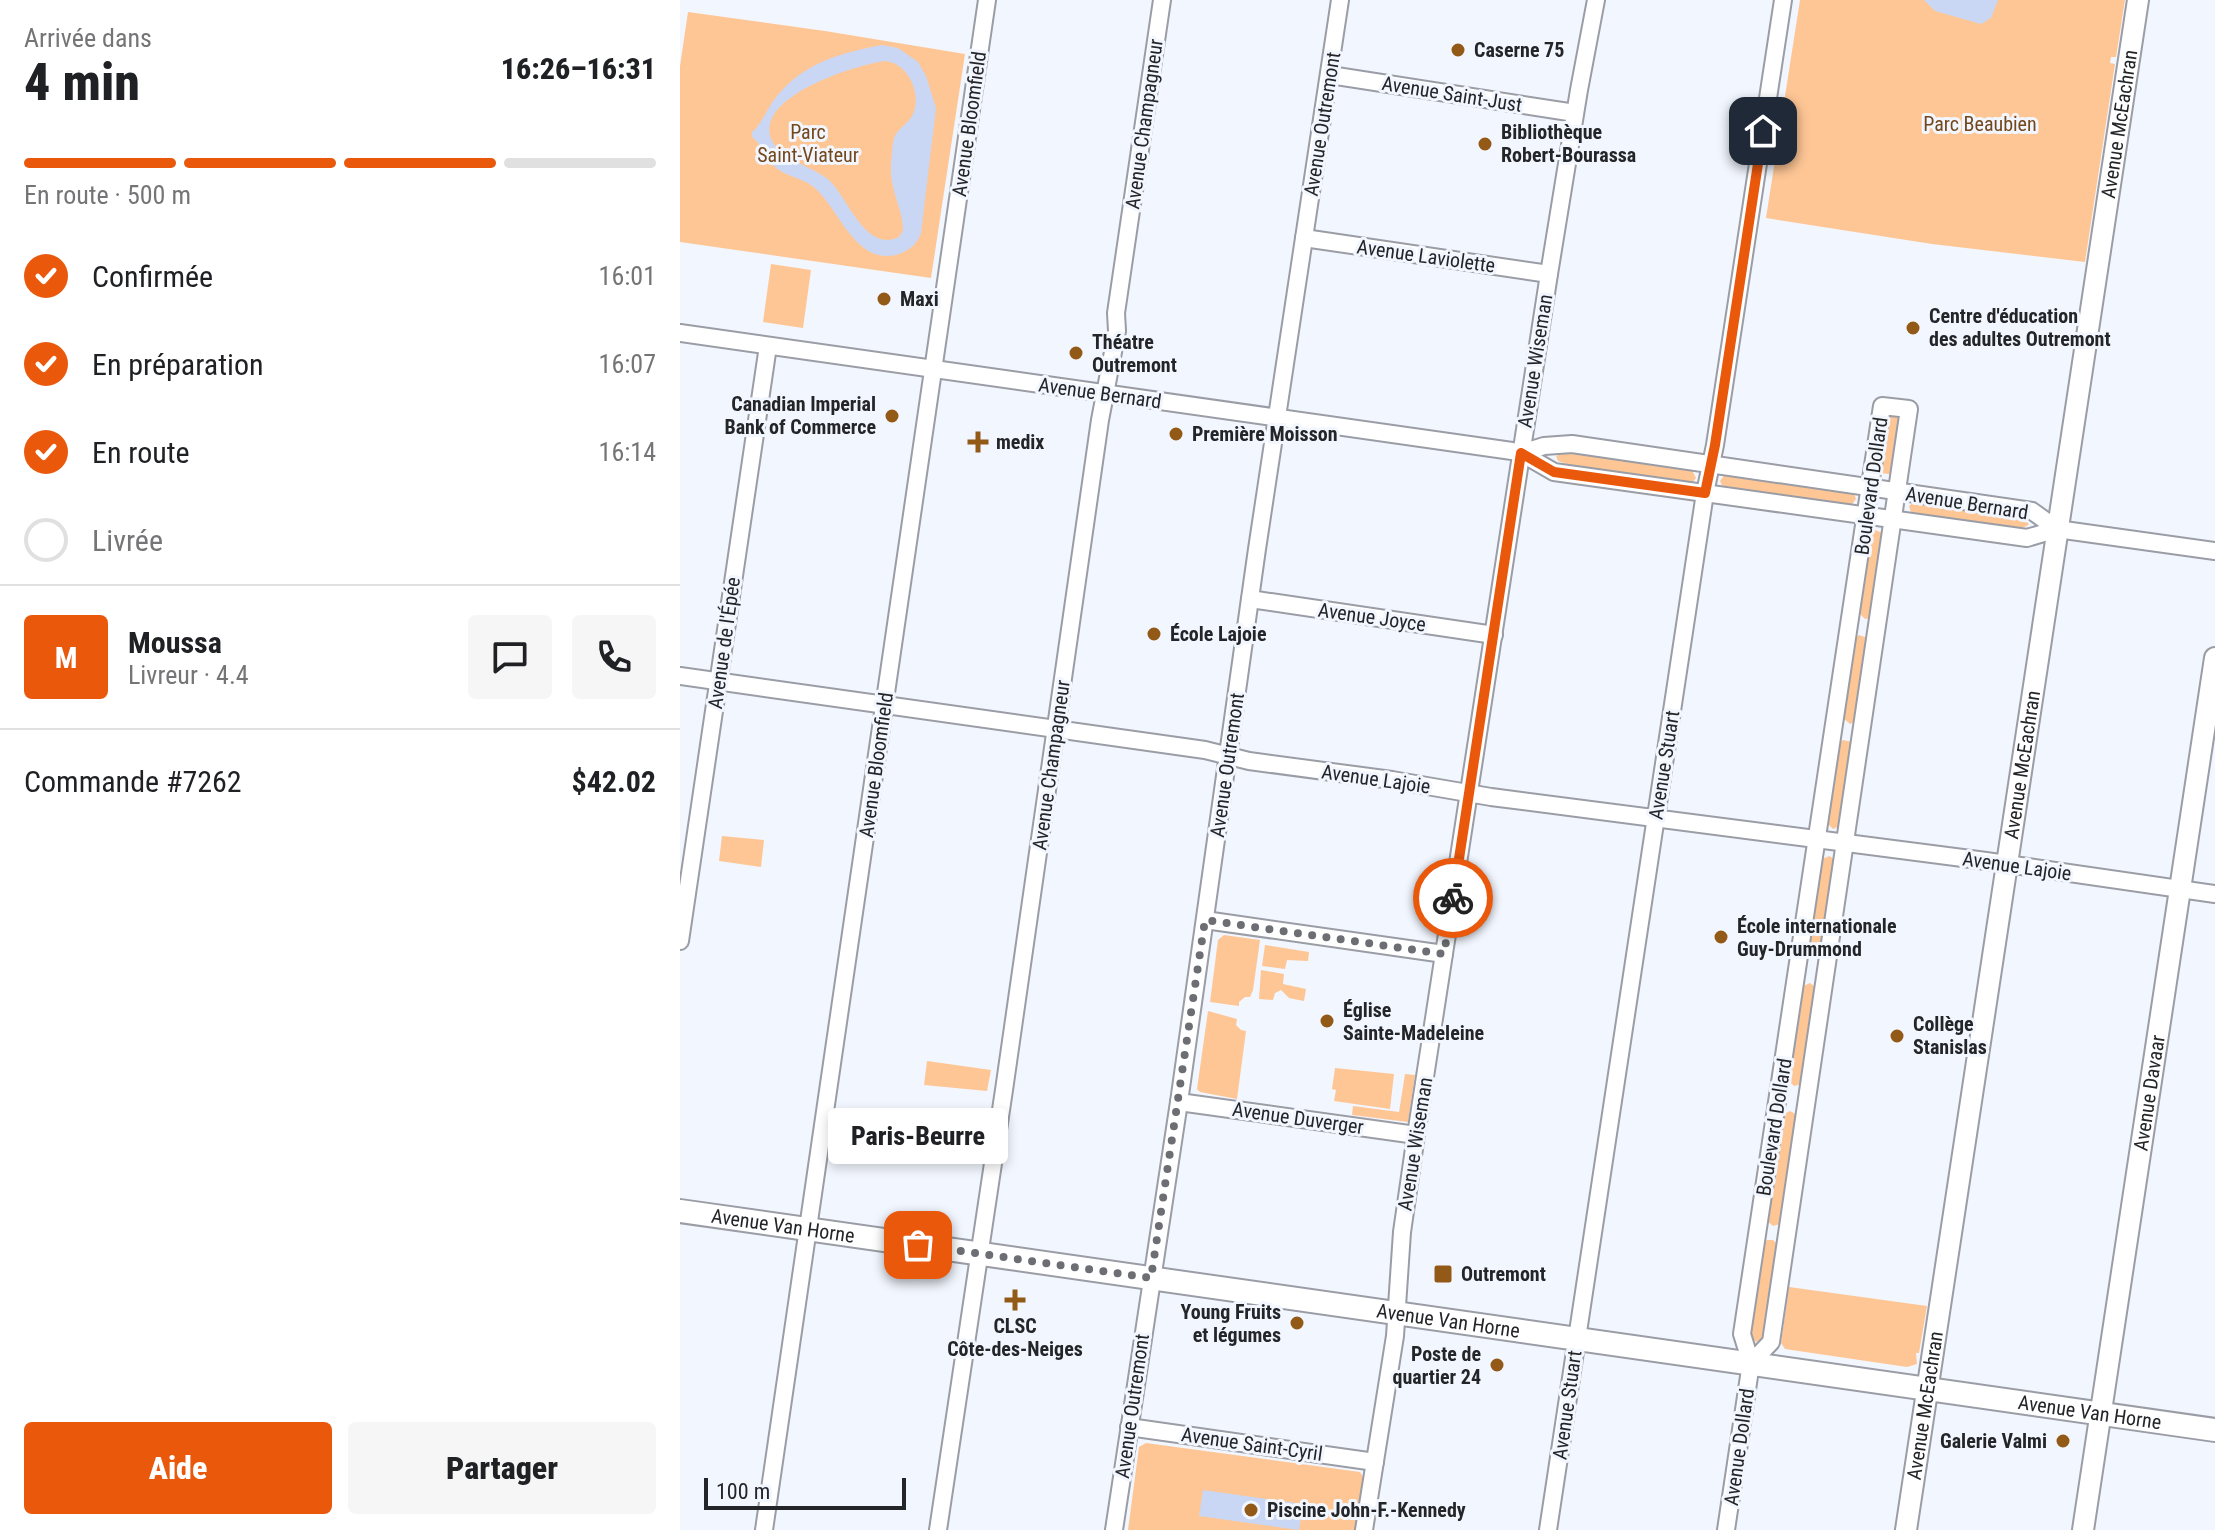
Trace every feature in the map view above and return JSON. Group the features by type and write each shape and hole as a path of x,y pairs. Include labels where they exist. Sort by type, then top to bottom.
{"main road":[{"name":"Avenue Van Horne","path":"680,1211 2215,1430"}],"street":[{"name":"Avenue Bloomfield","path":"764,1530 987,0"},
{"name":"Avenue Champagneur","path":"938,1530 1105,394 1117,331 1116,313 1162,0"},
{"name":"Avenue Outremont","path":"1114,1530 1340,0"},
{"name":"Avenue Wiseman","path":"1364,1530 1395,1336 1402,1232 1416,1135 1549,274 1596,0"},
{"name":"Avenue Stuart","path":"1548,1530 1783,0"},
{"name":"Avenue McEachran","path":"1906,1530 2138,0"},
{"name":"Avenue Saint-Just","path":"1330,75 1575,113"},
{"name":"Avenue Laviolette","path":"1304,238 1549,274"},
{"name":"Avenue Bernard","path":"680,333 1521,453 1554,472 2027,538 2057,529"},
{"name":"Avenue de l'Épée","path":"680,941 768,346"},
{"name":"Boulevard Dollard","path":"1882,406 1909,409 1771,1342 1751,1363 1742,1334 1870,488 1882,406"},
{"name":"Avenue Bernard","path":"1521,453 1544,446 1572,444 2032,511 2057,529"},
{"path":"2057,529 2215,551"},
{"name":"Avenue Joyce","path":"1250,599 1494,635"},
{"name":"Avenue Davaar","path":"2083,1530 2215,658"},
{"name":"Avenue Lajoie","path":"680,676 1205,750 1469,793 2215,894"},
{"path":"1205,920 1444,954"},
{"name":"Avenue Duverger","path":"1179,1102 1416,1135"},
{"name":"Avenue Dollard","path":"1726,1530 1751,1363"},
{"name":"Avenue Saint-Cyril","path":"1129,1427 1375,1462"}],"green space":[{"name":"Parc Beaubien","path":"1800,0 2125,0 2116,57 2111,57 2110,63 2115,64 2085,262 1932,244 1766,218"},
{"name":"Parc Saint-Viateur","path":"688,12 965,54 931,278 680,242 680,66"},
{"path":"771,264 811,270 803,328 763,322"},
{"path":"1892,414 1902,416 1895,475 1881,473 1880,469 1888,418"},
{"path":"1569,451 1691,468 1696,478 1692,483 1586,470 1558,461 1556,456"},
{"path":"1726,473 1853,491 1856,499 1850,507 1723,488 1720,481"},
{"path":"1916,500 2019,515 2029,524 2021,528 1992,529 1912,515 1909,506"},
{"path":"1875,530 1885,534 1871,618 1865,619 1858,612 1869,536"},
{"path":"1859,635 1870,639 1857,721 1850,724 1842,717 1854,639"},
{"path":"1843,740 1852,742 1842,825 1833,829 1826,822 1838,744"},
{"path":"722,836 764,840 761,867 719,861"},
{"path":"1829,856 1836,860 1822,955 1814,957 1807,950 1820,860"},
{"path":"1224,935 1260,940 1253,990 1250,997 1239,1002 1239,1006 1210,1002 1218,940"},
{"path":"1265,945 1309,952 1308,961 1287,960 1285,969 1262,966"},
{"path":"1261,970 1284,974 1283,984 1306,989 1304,1001 1289,998 1281,990 1275,993 1273,1000 1259,999"},
{"path":"1810,983 1818,989 1802,1084 1794,1086 1787,1079 1801,987"},
{"path":"1208,1011 1237,1019 1236,1025 1246,1031 1237,1099 1197,1089"},
{"path":"927,1061 991,1070 987,1091 924,1085"},
{"path":"1335,1068 1394,1074 1390,1109 1334,1101"},
{"path":"1405,1074 1415,1075 1408,1122 1352,1115 1353,1106 1399,1112"},
{"path":"1790,1111 1797,1115 1780,1224 1773,1226 1765,1219 1781,1115"},
{"path":"1773,1240 1779,1246 1766,1337 1756,1342 1749,1335 1763,1244"},
{"path":"1789,1287 1927,1306 1919,1353 1916,1353 1917,1364 1907,1367 1785,1349 1781,1343"},
{"path":"1146,1443 1360,1472 1365,1480 1357,1530 1128,1530 1139,1447"}],"water":[{"path":"1924,0 1998,0 1991,18 1981,24 1935,11"},
{"path":"882,45 898,48 918,62 936,108 921,233 907,251 884,256 861,246 817,190 779,170 752,137 752,132 774,100 799,75 838,56","holes":["893,63 911,80 916,97 913,114 896,134 892,148 892,182 903,230 899,237 887,240 867,231 829,180 781,152 770,135 770,124 787,101 819,82 872,64"]},
{"name":"Piscine John-F.-Kennedy","path":"1203,1490 1303,1504 1299,1530 1199,1516"}],"way so far":[{"path":"918,1245 1151,1278 1205,920 1444,954 1453,898"}],"place":[{"name":"Caserne 75","path":"1458,50"},
{"name":"Bibliothèque Robert-Bourassa","path":"1485,144"},
{"name":"Maxi","path":"884,299"},
{"name":"Centre d'éducation des adultes Outremont","path":"1913,328"},
{"name":"Théatre Outremont","path":"1076,353"},
{"name":"Canadian Imperial Bank of Commerce","path":"892,416"},
{"name":"Première Moisson","path":"1176,434"},
{"name":"medix","path":"978,442"},
{"name":"École Lajoie","path":"1154,634"},
{"name":"École internationale Guy-Drummond","path":"1721,937"},
{"name":"Église Sainte-Madeleine","path":"1327,1021"},
{"name":"Collège Stanislas","path":"1897,1036"},
{"name":"Paris-Beurre","path":"918,1245"},
{"name":"Outremont","path":"1443,1274"},
{"name":"CLSC Côte-des-Neiges","path":"1015,1300"},
{"name":"Young Fruits et légumes","path":"1297,1323"},
{"name":"Poste de quartier 24","path":"1497,1365"},
{"name":"Galerie Valmi","path":"2063,1441"},
{"name":"Piscine John-F.-Kennedy","path":"1251,1510"}],"route":[{"path":"1453,898 1521,453 1554,472 1705,493 1763,131"}]}
